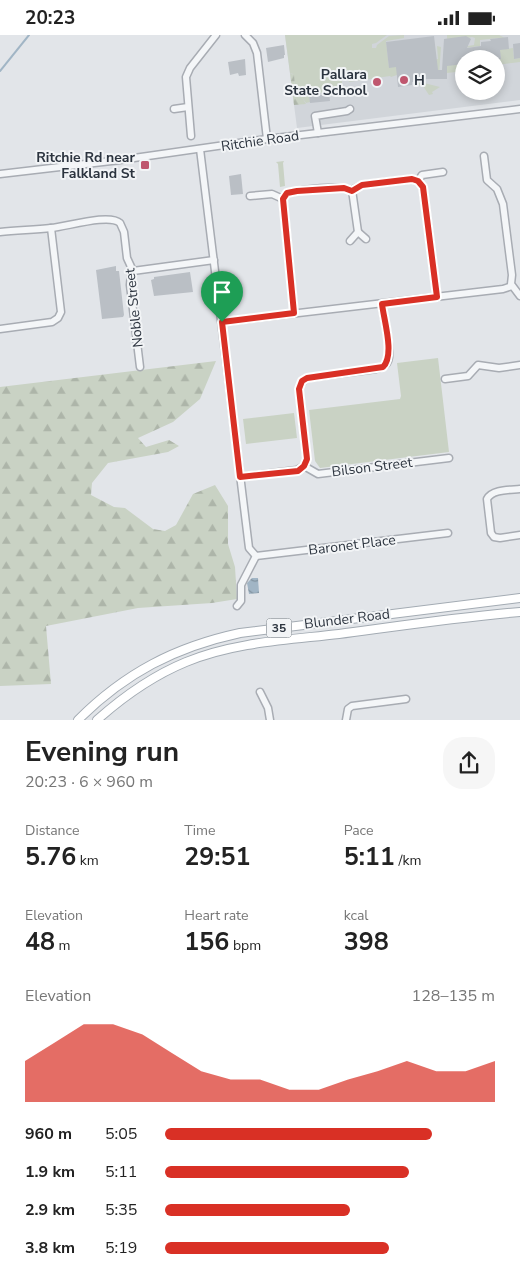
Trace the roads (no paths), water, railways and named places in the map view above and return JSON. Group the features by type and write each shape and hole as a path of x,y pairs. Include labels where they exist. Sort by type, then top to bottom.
{"main road":[{"name":"Blunder Road","path":"78,720 131,675 182,649 215,638 240,633 520,598"},
{"name":"Blunder Road","path":"97,720 138,687 162,673 186,662 228,649 520,612"}],"street":[{"path":"191,136 186,77 190,68 216,35"},
{"path":"245,35 253,43 257,53 267,139"},
{"path":"174,109 188,107"},
{"path":"318,133 315,116 350,109"},
{"name":"Ritchie Road","path":"0,174 267,139 520,109"},
{"path":"200,149 249,548 256,556 241,585 241,601 237,606"},
{"path":"484,156 487,180 497,189 505,210 512,286 520,296"},
{"path":"418,181 422,175 443,172"},
{"path":"352,191 362,185 412,179 418,181 423,187 437,297"},
{"path":"294,313 283,199 287,193 297,191 344,188 352,191"},
{"path":"352,191 358,232 366,239"},
{"path":"250,196 272,194 283,199"},
{"name":"Noble Street","path":"0,232 51,228 112,219 117,220 122,226 127,258 133,271 130,285 140,367"},
{"path":"0,329 52,322 58,318 61,312 51,228"},
{"path":"350,241 358,232"},
{"path":"133,271 214,260"},
{"path":"222,322 503,289 512,286"},
{"path":"240,477 298,471 304,466 307,459 299,389 302,381 307,378 383,367 387,363 389,353 382,304"},
{"path":"445,379 468,376 478,365 500,368 520,365"},
{"name":"Bilson Street","path":"304,466 318,474 449,458"},
{"path":"520,489 494,492 489,494 487,499 491,533 494,537 520,535"},
{"name":"Baronet Place","path":"256,556 448,533"},
{"path":"260,692 268,707 270,720"},
{"path":"346,720 348,709 352,707 406,699"}],"water":[{"path":"252,578 258,578 259,593 249,594 247,583"}],"waterway":[{"path":"0,71 29,35"}],"place":[{"name":"H","path":"404,80"},
{"name":"Pallara State School","path":"377,82"},
{"name":"Ritchie Rd near Falkland St","path":"145,165"}]}
